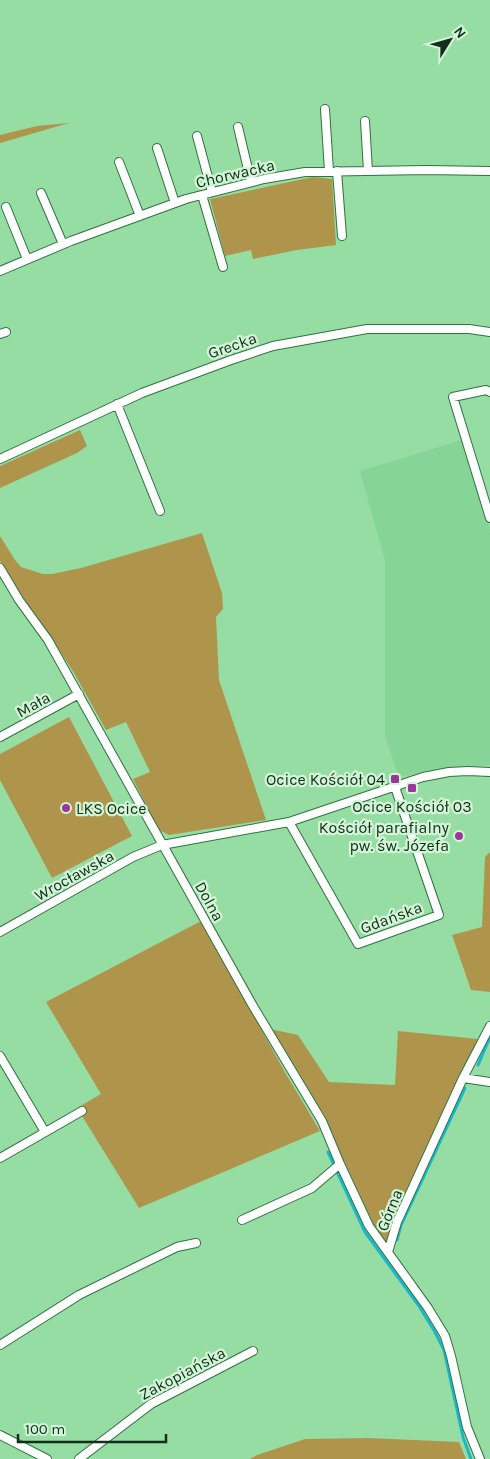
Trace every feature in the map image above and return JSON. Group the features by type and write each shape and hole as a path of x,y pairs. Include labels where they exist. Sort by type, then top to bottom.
{"street":[{"path":"325,109 342,236"},
{"path":"365,121 368,171"},
{"path":"238,127 251,182"},
{"path":"197,136 212,192"},
{"path":"156,148 176,203"},
{"path":"119,162 140,216"},
{"name":"Chorwacka","path":"0,271 63,244 176,203 202,194 251,182 305,172 490,171"},
{"path":"41,192 63,244"},
{"path":"202,194 223,267"},
{"path":"6,207 27,259"},
{"name":"Grecka","path":"0,459 117,404 183,377 274,346 367,329 469,329 490,332"},
{"path":"490,392 486,390 453,397 487,499 490,518"},
{"path":"117,404 160,511"},
{"name":"Dolna","path":"0,568 19,600 48,640 256,1011 322,1121 369,1226 388,1252"},
{"name":"Mała","path":"0,738 79,694"},
{"path":"162,845 289,822 423,777 449,772 490,772"},
{"name":"Gdańska","path":"289,822 358,944 439,915 395,787"},
{"name":"Wrocławska","path":"0,932 133,857 162,845"},
{"name":"Górna","path":"480,1459 467,1427 445,1336 428,1308 388,1252 397,1222 490,1026"},
{"path":"0,1056 45,1132"},
{"path":"464,1078 490,1082"},
{"path":"0,1158 82,1111"},
{"path":"242,1220 312,1188 340,1164"},
{"path":"0,1345 79,1295 177,1247 196,1243"},
{"name":"Zakopiańska","path":"79,1459 151,1404 253,1351"},
{"path":"0,1435 47,1459"}],"shaded area":[{"path":"69,123 0,143 0,135 37,126"},
{"path":"313,177 332,179 336,245 297,250 253,259 251,250 225,256 210,199"},
{"path":"80,430 87,446 77,453 0,488 0,466"},
{"path":"462,440 490,530 490,765 441,769 399,777 385,736 385,561 360,471"},
{"path":"202,533 222,593 223,609 216,617 219,680 266,820 169,835 159,830 133,779 150,772 126,722 106,730 74,673 45,628 12,583 0,561 0,536 21,567 43,574 52,574 81,568"},
{"name":"LKS Ocice","path":"69,717 132,836 52,878 0,780 0,754"},
{"path":"490,852 490,992 471,990 452,935 482,927 485,857"},
{"path":"201,921 320,1131 139,1208 77,1108 101,1094 46,1002"},
{"path":"270,1029 298,1035 329,1082 395,1085 398,1031 478,1039 402,1201 387,1248 371,1225 326,1119"},
{"path":"368,1438 459,1442 466,1459 250,1459 305,1439"}],"waterway":[{"path":"478,1065 490,1037"},
{"path":"397,1240 401,1225 465,1088"},
{"path":"328,1152 365,1232 419,1306 444,1350 463,1437 471,1459"}],"place":[{"name":"Ocice Kościół 04","path":"395,779"},
{"name":"Ocice Kościół 03","path":"412,788"},
{"name":"LKS Ocice","path":"66,808"},
{"name":"Kościół parafialny pw. św. Józefa","path":"459,836"}]}
